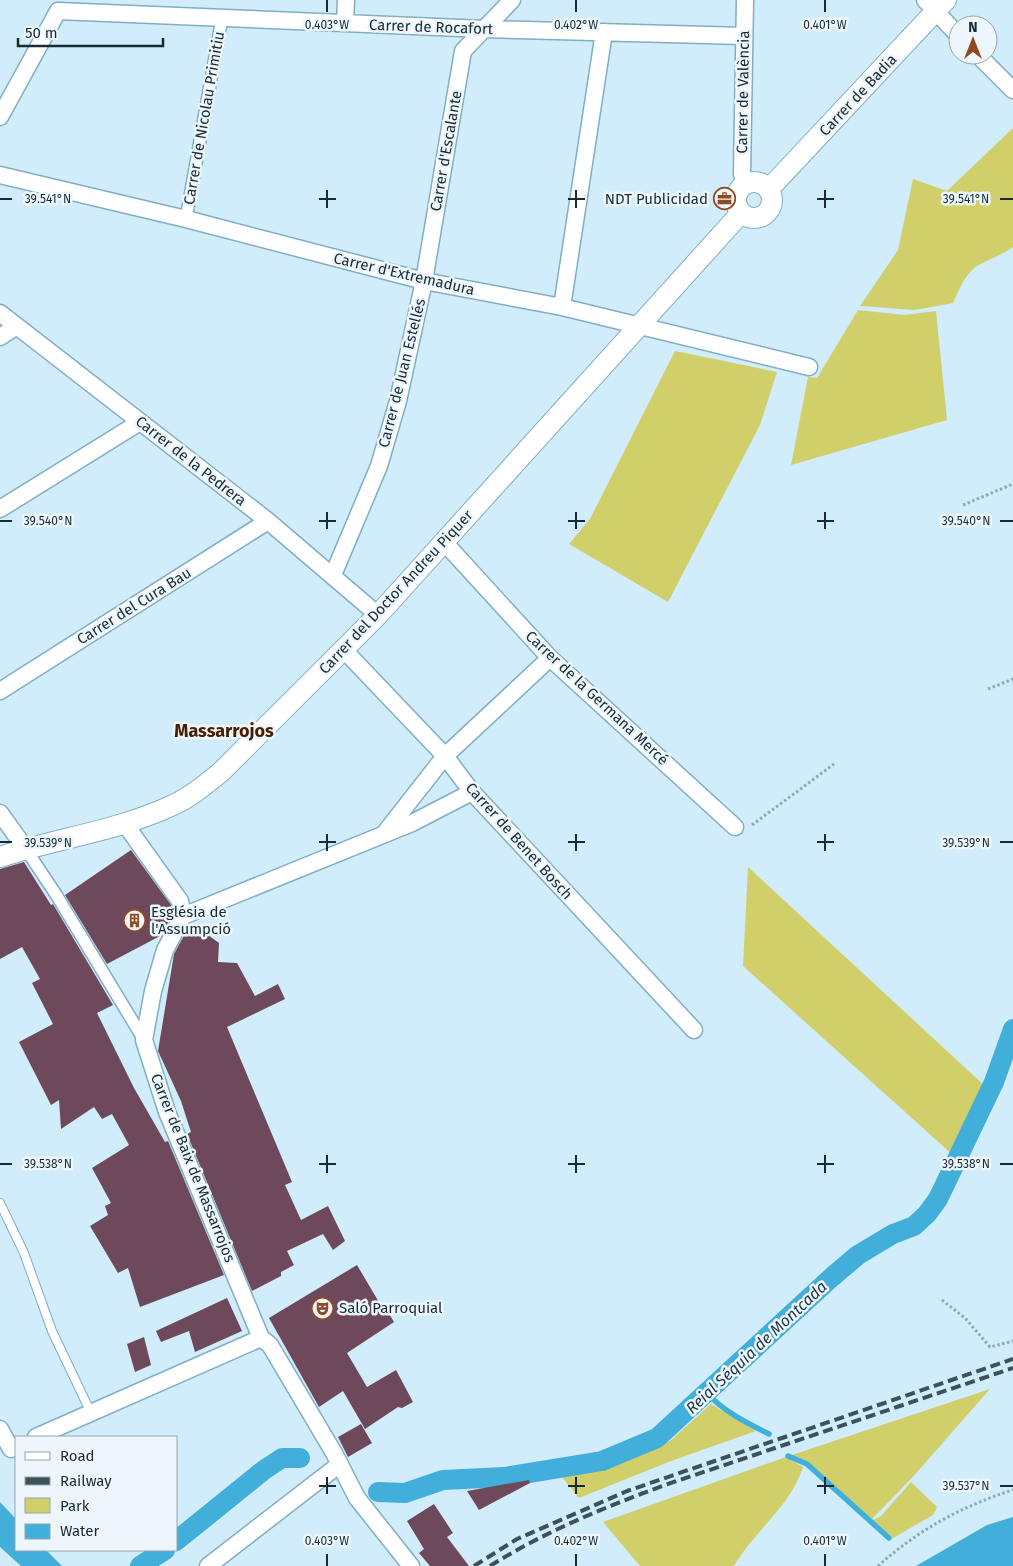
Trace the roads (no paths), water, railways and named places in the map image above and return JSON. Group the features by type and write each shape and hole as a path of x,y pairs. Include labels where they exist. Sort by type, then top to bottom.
{"street":[{"path":"345,24 346,0"},
{"name":"Carrer d'Escalante","path":"424,282 463,50 512,0"},
{"name":"Carrer de València","path":"745,0 742,174 746,184"},
{"path":"936,4 948,21"},
{"name":"Carrer de Badia","path":"769,189 936,4"},
{"name":"Carrer de Rocafort","path":"0,117 58,11 345,24 743,36"},
{"name":"Carrer de Nicolau Primitiu","path":"186,219 222,18"},
{"path":"562,307 604,32"},
{"path":"988,65 1013,90"},
{"name":"Carrer d'Extremadura","path":"0,175 186,219 424,282 562,307 809,367"},
{"path":"758,182 769,189 772,201 768,212 757,218 741,213 736,197 741,187 758,182"},
{"path":"639,326 741,213"},
{"name":"Carrer de Juan Estellés","path":"333,575 379,466 398,401 424,282"},
{"name":"Carrer de la Pedrera","path":"0,313 268,521 378,615"},
{"path":"0,337 17,326"},
{"name":"Carrer del Doctor Andreu Piquer","path":"25,848 125,824 174,805 193,794 221,772 378,615 639,326"},
{"path":"0,510 140,422"},
{"name":"Carrer del Cura Bau","path":"0,691 268,521"},
{"name":"Carrer de la Germana Mercé","path":"444,542 550,658 735,827"},
{"name":"Carrer de Benet Bosch","path":"344,650 445,756 472,792 694,1030"},
{"path":"384,834 445,756 550,658"},
{"path":"144,1040 153,991 164,950 183,916 412,823 472,792"},
{"path":"0,813 25,848 0,857"},
{"path":"125,824 180,901 183,916"},
{"name":"Carrer de Baix de Massarrojos","path":"25,848 58,896 144,1040 167,1112 261,1338 270,1345 340,1464 357,1498 411,1566"},
{"path":"38,1436 261,1338"},
{"path":"0,1429 14,1448"},
{"path":"208,1566 340,1464"}],"lane":[{"path":"0,1203 24,1253 52,1331 91,1413"}],"water":[{"path":"0,1502 15,1518 15,1551 47,1551 62,1566 21,1566 0,1547"},
{"path":"1013,1517 1013,1566 916,1566 987,1525"}],"waterway":[{"name":"Reial Séquia de Montcada","path":"378,1492 405,1493 443,1480 505,1477 602,1461 657,1438 858,1255 893,1234 914,1226 927,1214 938,1199 994,1082 1013,1029"},
{"path":"707,1393 728,1411 769,1434"},
{"path":"788,1456 807,1464 889,1538"},
{"name":"Reial Séquia de Montcada","path":"178,1539 264,1470 282,1458 300,1458"},
{"name":"Reial Séquia de Montcada","path":"140,1566 163,1551"}],"railway":[{"path":"474,1566 517,1539 627,1491 1013,1359"},
{"path":"490,1566 531,1542 640,1494 1013,1368"}],"place":[{"name":"NDT Publicidad","path":"724,199"},
{"name":"Església de l'Assumpció","path":"135,921"},
{"name":"Saló Parroquial","path":"323,1308"}],"district":[{"name":"Massarrojos","path":"224,731"}]}
